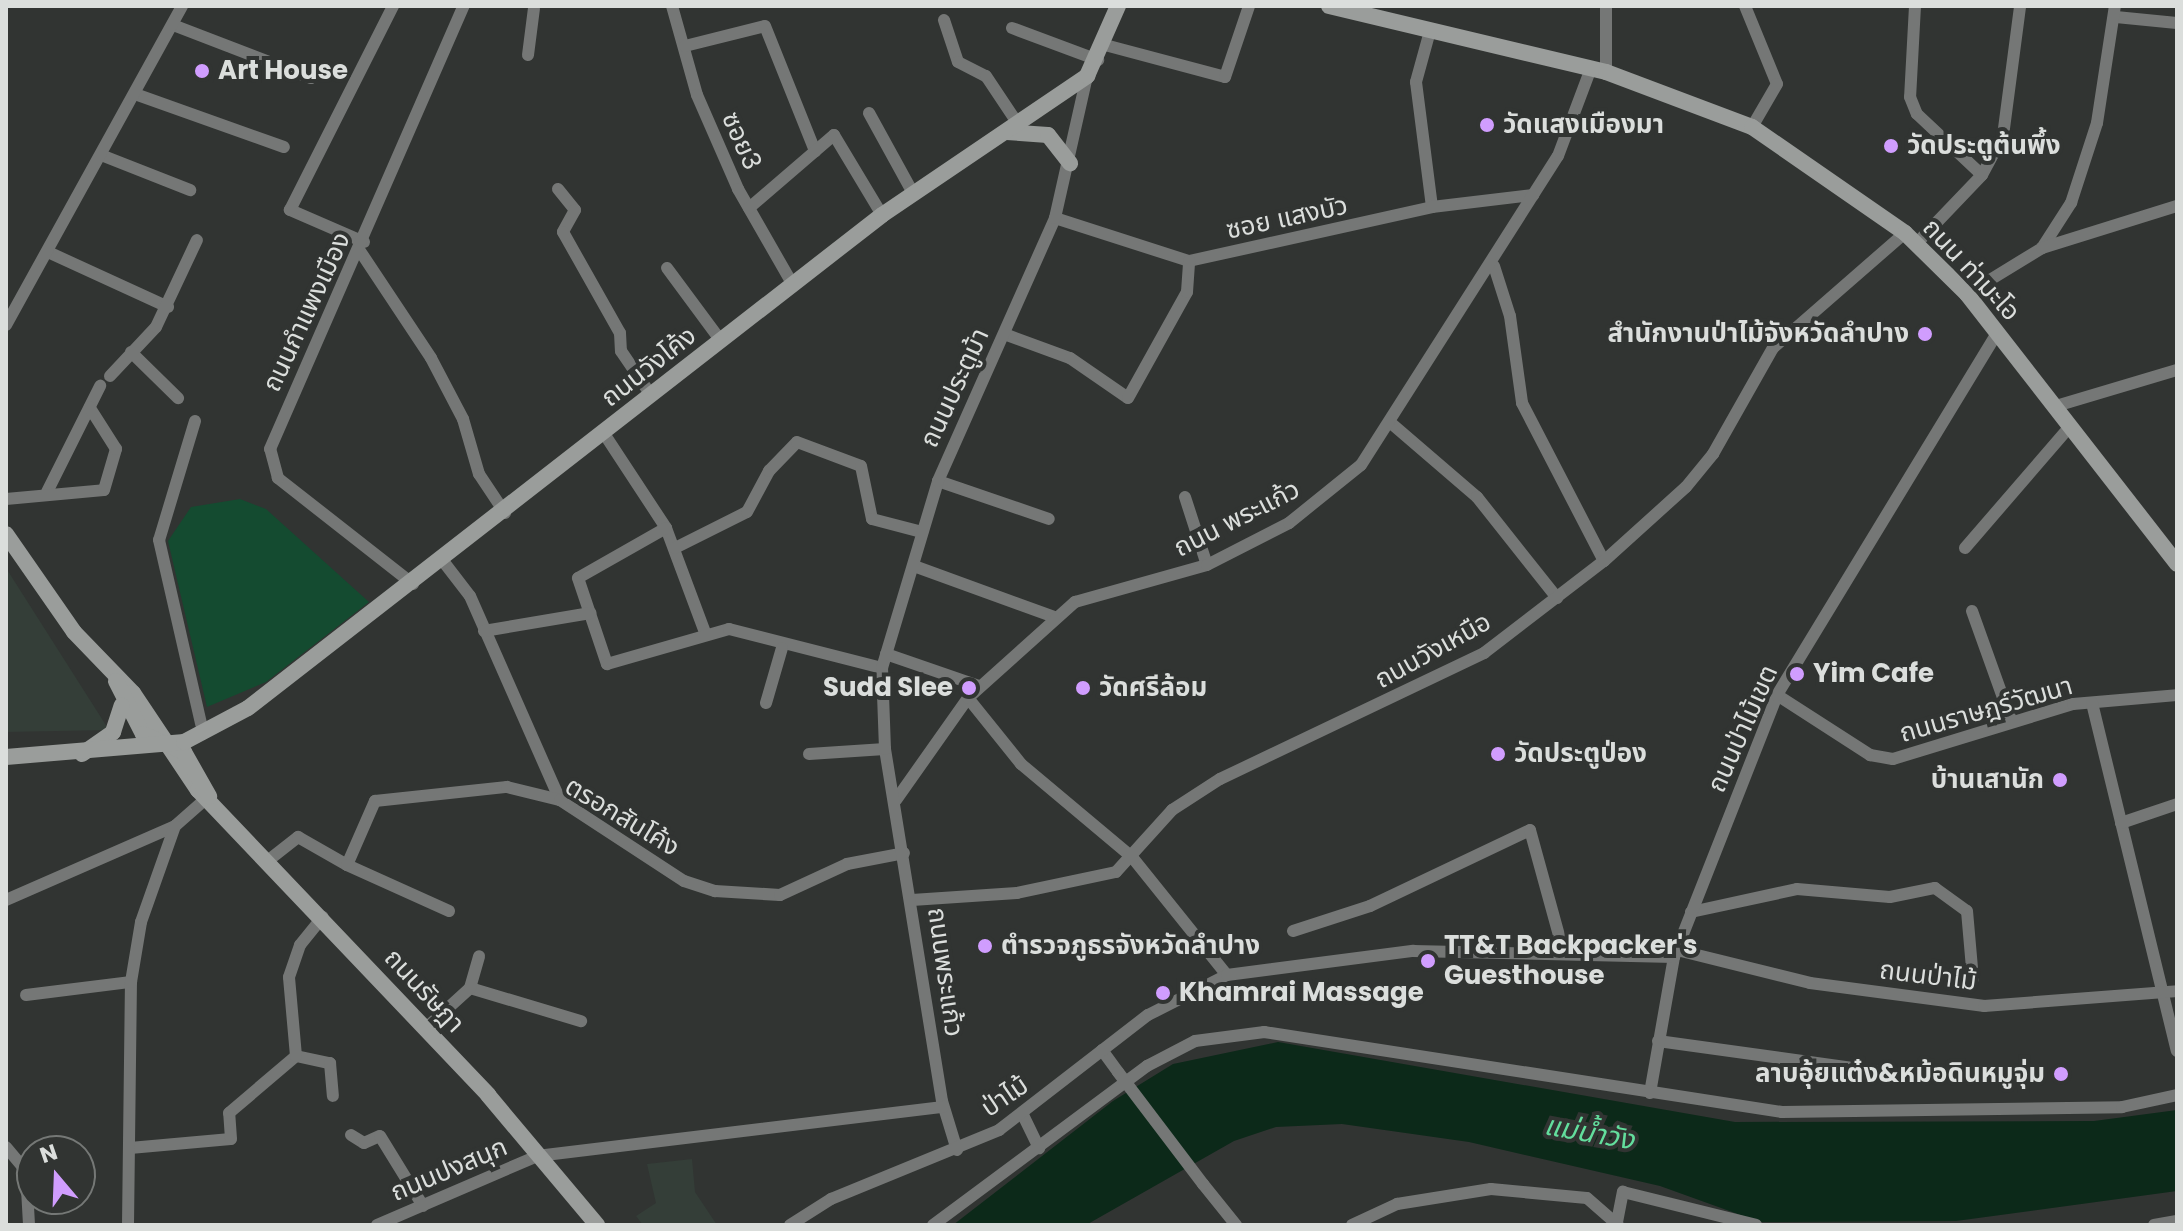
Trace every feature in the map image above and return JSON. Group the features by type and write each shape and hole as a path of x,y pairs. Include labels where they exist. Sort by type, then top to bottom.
{"street":[{"path":"6,325 182,6"},
{"path":"393,6 290,210 362,246 431,358 463,419 479,474 505,513"},
{"name":"ถนนกำแพงเมือง","path":"413,584 298,497 270,464 293,392 362,246 464,6"},
{"name":"ซอย3","path":"672,6 697,95 749,208 793,285"},
{"name":"ถนนประตูม้า","path":"896,800 885,749 882,668 938,481 1007,335 1055,218 1070,163 1087,76 1102,53 1118,6"},
{"path":"1012,28 1102,53 1225,77 1249,6"},
{"name":"ถนน ท่ามะโอ","path":"1329,6 1598,70 1752,127 1911,238 1967,294 2177,564"},
{"path":"1598,70 1606,6"},
{"path":"1745,6 1777,84 1752,127"},
{"path":"1915,6 1910,97 1917,114 1982,175"},
{"name":"ถนนวังเหนือ","path":"912,900 1081,883 1132,857 1172,810 1220,779 1434,680 1557,598 1604,561 1713,454 1773,348 1911,238 1982,175 2003,136 2020,6"},
{"path":"528,55 535,7"},
{"path":"2042,248 2071,203 2092,136 2116,12 2177,23"},
{"path":"944,20 958,62 986,76 1012,128 1048,135 1070,163"},
{"path":"173,25 311,78"},
{"path":"685,46 765,26 815,151"},
{"path":"1430,31 1416,82 1432,207"},
{"name":"ถนน พระแก้ว","path":"896,800 968,698 1054,617 1094,592 1207,565 1330,496 1392,424 1494,266 1558,156 1598,70"},
{"name":"ถนนวังโค้ง","path":"164,747 248,708 505,513 603,432 882,215 1087,76"},
{"path":"135,94 284,147"},
{"path":"869,113 913,193"},
{"path":"749,208 834,135 882,215"},
{"path":"101,155 190,190"},
{"path":"558,189 575,210 563,232 620,333 621,351 651,395"},
{"name":"ซอย แสงบัว","path":"1189,261 1432,207 1533,195"},
{"path":"1967,294 2042,248 2177,206"},
{"path":"1007,335 1070,358 1128,398 1187,292 1189,261 1055,218"},
{"path":"110,376 168,307 197,240"},
{"path":"48,252 168,307"},
{"path":"1494,266 1510,316 1522,403 1604,561"},
{"path":"667,268 721,341"},
{"name":"ถนนป่าไม้เขต","path":"1650,1093 1676,954 1777,695 1998,332"},
{"path":"131,352 178,398"},
{"path":"2056,406 2177,370"},
{"path":"47,492 100,386"},
{"path":"6,499 47,492 104,490 116,449 90,408"},
{"path":"195,421 159,540 201,724"},
{"path":"1392,424 1477,497 1557,598"},
{"path":"1965,548 2071,425"},
{"path":"603,432 666,528 706,635"},
{"path":"675,548 747,512 769,471 797,442 861,466 872,519 922,532"},
{"path":"938,481 1049,519"},
{"path":"1185,497 1207,565"},
{"path":"666,528 578,578 607,664 729,629 782,648 882,668"},
{"path":"6,534 116,681 133,693 164,747"},
{"path":"443,561 484,631 560,800"},
{"path":"914,566 1054,617"},
{"path":"1972,611 2011,720"},
{"path":"484,631 590,613"},
{"path":"766,703 782,648"},
{"path":"886,654 979,686"},
{"path":"116,681 122,705 164,747"},
{"name":"ถนนราษฎร์วัฒนา","path":"1777,695 1870,755 1893,759 2011,720 2092,703 2177,695"},
{"path":"968,698 1021,764 1132,857 1227,975"},
{"path":"2092,703 2177,1051"},
{"path":"81,755 113,732 122,705"},
{"name":"ถนนวังโค้ง","path":"164,747 201,724 248,708"},
{"path":"6,757 81,755 164,747"},
{"name":"ถนนรัษฎา","path":"164,747 425,1029 597,1225"},
{"path":"809,754 885,749"},
{"name":"ตรอกสันโค้ง","path":"347,865 375,801 507,787 560,800 684,881 715,891 780,895 847,864 904,853"},
{"path":"6,900 175,826 209,796"},
{"name":"ถนนพระแก้ว","path":"896,800 943,1107 957,1150"},
{"path":"2121,823 2177,804"},
{"path":"128,1225 131,982 141,922 175,826"},
{"path":"1293,931 1370,906 1530,830 1563,950"},
{"path":"270,859 298,837 347,865 449,911"},
{"path":"1691,912 1797,889 1890,897 1935,888 1967,911 1973,979"},
{"path":"296,1056 289,977 300,945 323,917"},
{"name":"ถนนป่าไม้","path":"1227,975 1413,951 1563,950 1676,954 1810,983 1984,1006 2177,991"},
{"path":"425,1029 470,988 479,956"},
{"name":"ป่าไม้","path":"790,1225 831,1199 957,1150 1023,1115 1102,1050 1172,1000 1227,975"},
{"path":"26,995 131,982"},
{"path":"470,988 581,1021"},
{"path":"933,1225 1147,1066 1195,1041 1264,1032 1782,1112 1925,1115 2122,1107 2177,1095"},
{"path":"1658,1041 1903,1075"},
{"path":"1102,1050 1236,1225"},
{"path":"130,1148 231,1139 229,1113 296,1056"},
{"path":"296,1056 330,1063 333,1096"},
{"name":"ถนนปงสนุก","path":"377,1225 537,1156 943,1107"},
{"path":"1023,1115 1039,1148"},
{"path":"351,1135 364,1143 380,1136 423,1206"},
{"path":"6,1147 26,1171 29,1225"},
{"path":"1352,1225 1397,1204 1491,1189 1587,1198 1617,1224"},
{"path":"1617,1224 1623,1192 1756,1225"},
{"path":"2154,1225 2177,1221"}],"shaded area":[{"path":"240,499 266,509 369,602 266,682 207,707 168,541 191,507"},
{"path":"6,568 109,730 6,732"},
{"path":"692,1159 695,1192 717,1225 643,1225 636,1216 656,1203 647,1164"}],"water":[{"name":"แม่น้ำวัง","path":"1278,1042 1735,1122 2094,1121 2177,1110 2177,1191 1956,1221 1760,1222 1660,1186 1469,1142 1342,1124 1276,1127 1234,1141 1086,1225 953,1225 1113,1101 1173,1064"}],"place":[{"name":"Art House","path":"202,71"},
{"name":"วัดแสงเมืองมา","path":"1487,125"},
{"name":"วัดประตูต้นพึ้ง","path":"1891,146"},
{"name":"สำนักงานป่าไม้จังหวัดลำปาง","path":"1925,334"},
{"name":"Yim Cafe","path":"1797,674"},
{"name":"Sudd Slee","path":"969,688"},
{"name":"วัดศรีล้อม","path":"1083,688"},
{"name":"วัดประตูป่อง","path":"1498,754"},
{"name":"บ้านเสานัก","path":"2060,780"},
{"name":"ตำรวจภูธรจังหวัดลำปาง","path":"985,946"},
{"name":"TT&T Backpacker's Guesthouse","path":"1428,961"},
{"name":"Khamrai Massage","path":"1163,993"},
{"name":"ลาบอุ้ยแต๋ง&หม้อดินหมูจุ่ม","path":"2061,1074"}]}
